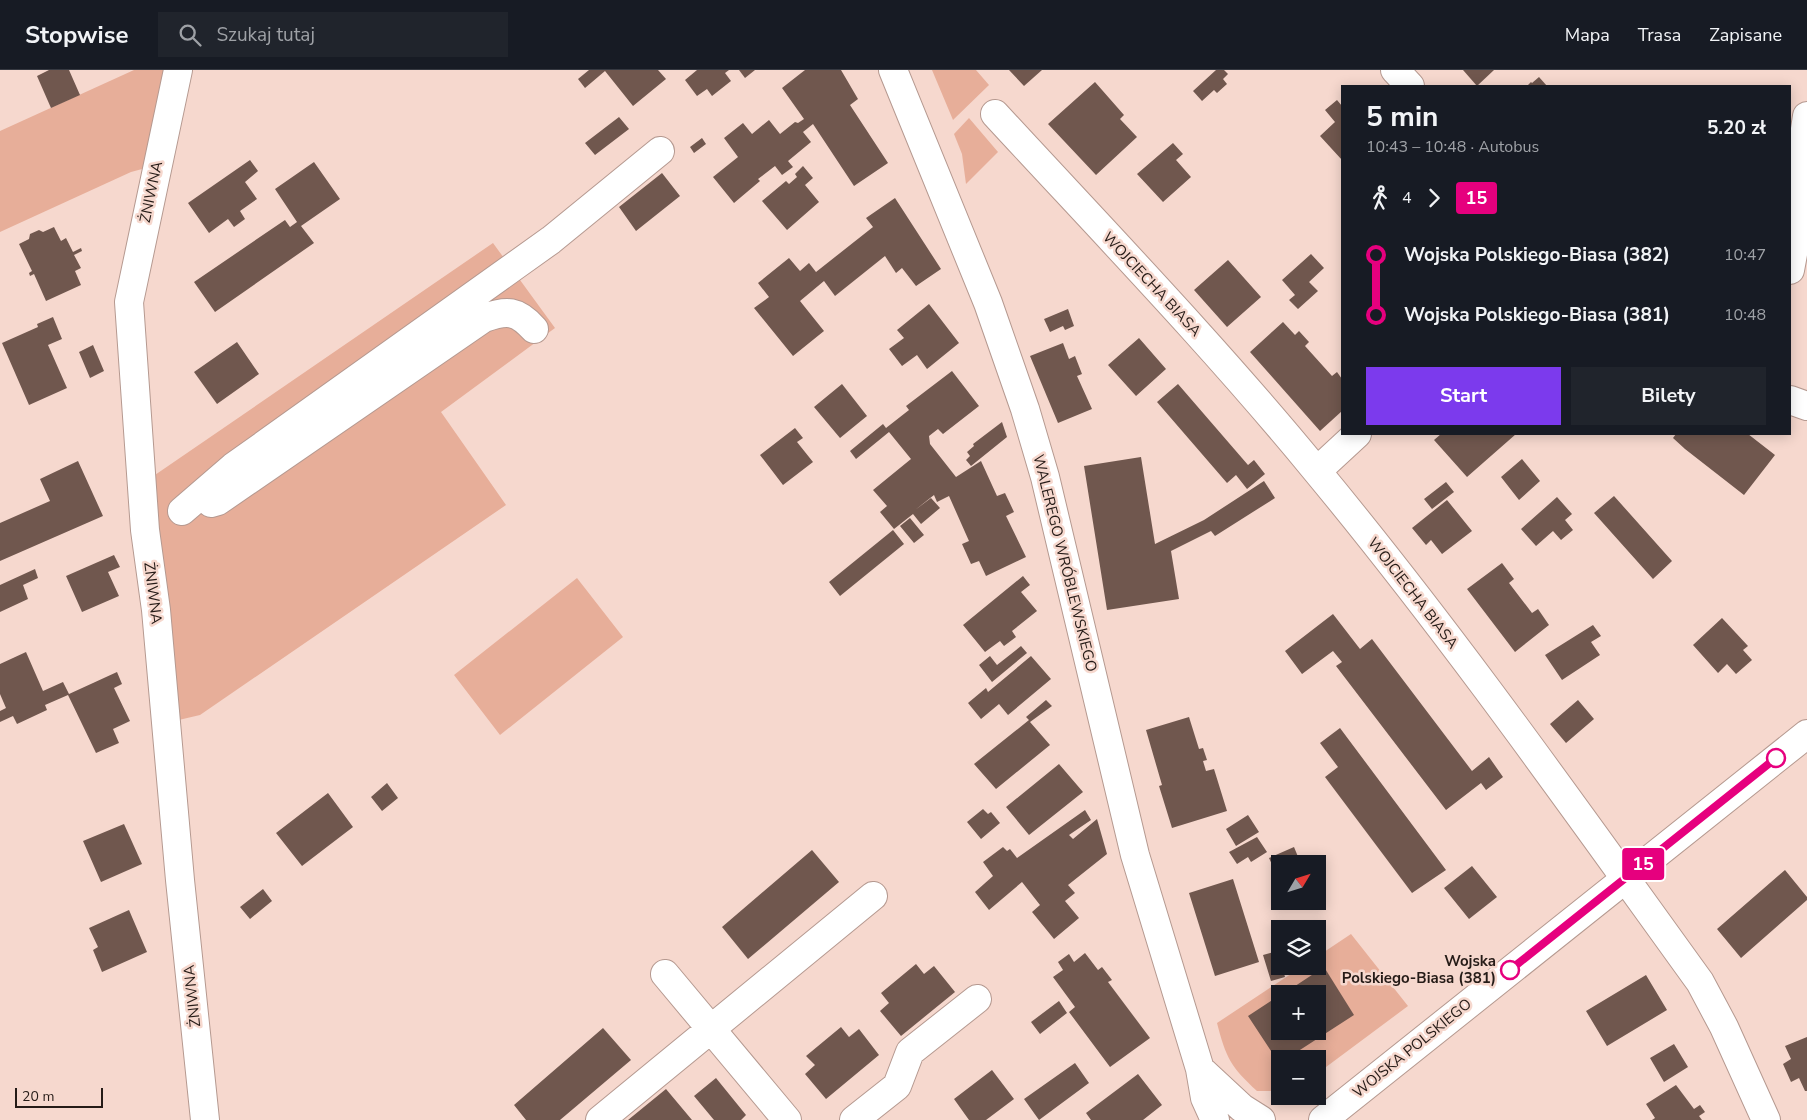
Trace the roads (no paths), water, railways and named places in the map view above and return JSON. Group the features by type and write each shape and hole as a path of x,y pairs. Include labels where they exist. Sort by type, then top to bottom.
{"street":[{"name":"ŻNIWNA","path":"178,70 128,302 145,530 156,610 205,1120"},
{"name":"WALEREGO WRÓBLEWSKIEGO","path":"893,70 988,303 1025,409 1045,477 1135,855 1200,1069 1205,1098 1215,1120"},
{"path":"1394,70 1409,85"},
{"name":"WOJCIECHA BIASA","path":"995,114 1241,380 1317,471 1471,668 1700,982 1724,1027 1766,1120"},
{"path":"1791,265 1798,227 1800,162 1807,116"},
{"path":"182,511 233,467 551,240 660,151"},
{"path":"145,530 182,511 218,501 484,318 502,312 523,316 534,329"},
{"path":"1791,400 1807,406"},
{"path":"1317,471 1356,435"},
{"name":"WOJSKA POLSKIEGO","path":"1323,1120 1807,734"},
{"path":"600,1120 872,896"},
{"path":"664,974 787,1120"},
{"path":"854,1120 897,1086 910,1052 977,999"},
{"path":"1200,1069 1242,1108 1261,1120"}],"place":[{"name":"Wojska Polskiego-Biasa (381)","path":"1510,970"}]}
